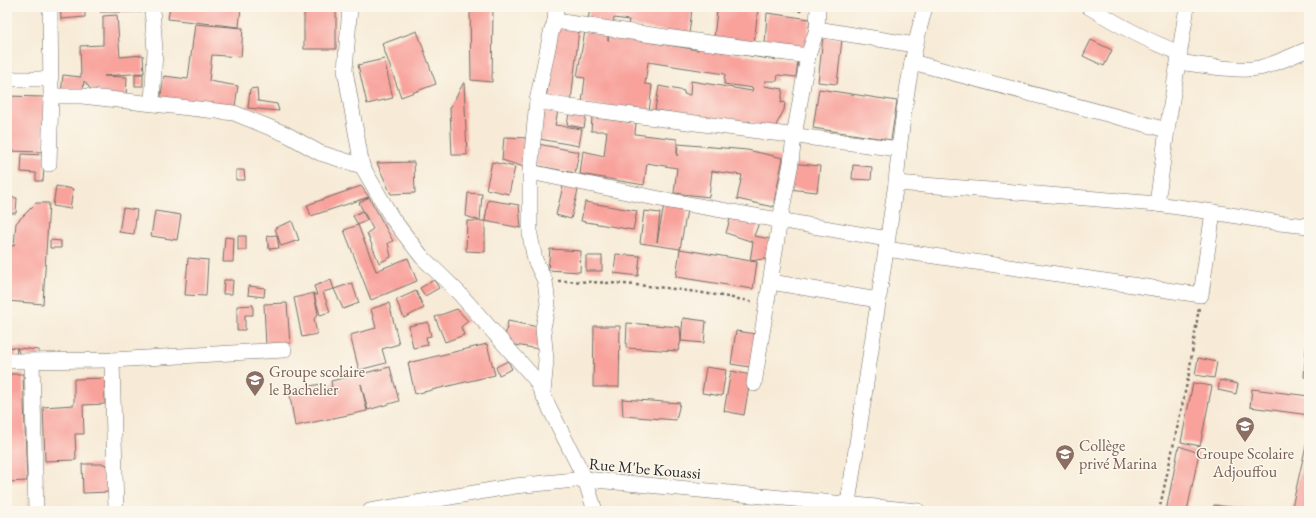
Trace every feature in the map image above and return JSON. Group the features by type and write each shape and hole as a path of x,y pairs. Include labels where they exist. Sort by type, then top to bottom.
{"street":[{"path":"49,164 51,96 50,7"},
{"path":"152,7 155,51 152,103"},
{"path":"350,7 345,70 362,166 392,218 422,257 459,293 535,378 585,479 595,511"},
{"path":"848,503 896,183 899,149 912,62 925,7"},
{"path":"1089,7 1180,58 1207,66 1253,68 1270,65 1309,49"},
{"path":"1157,204 1167,130 1180,58 1187,7"},
{"path":"543,393 546,360 544,328 548,304 545,281 535,260 530,235 530,172 537,101 556,14 808,56"},
{"path":"754,384 780,220 791,163 794,136 808,56 817,17 915,45"},
{"path":"912,62 1167,130"},
{"path":"7,79 50,79"},
{"path":"51,96 82,96 152,103 234,114 286,134 320,152 362,166"},
{"path":"537,101 570,107 899,149"},
{"path":"530,172 665,200 780,220 887,244 1200,295 1213,212"},
{"path":"896,183 1157,204 1279,223 1309,226"},
{"path":"771,282 878,300"},
{"path":"7,361 32,362 112,360 284,350"},
{"path":"112,360 116,511"},
{"path":"32,362 36,511"},
{"name":"Rue M'be Kouassi","path":"370,511 515,486 585,479 807,501 848,503 918,511"}],"path":[{"path":"787,7 817,17"},
{"path":"545,281 607,282 661,287 766,304"},
{"path":"1159,511 1189,374 1200,295"}],"building":[{"path":"60,7 85,7 85,17 61,19"},
{"path":"100,7 141,7 142,12 100,12"},
{"path":"170,7 241,7 239,27 168,19"},
{"path":"304,7 336,7 336,49 304,49"},
{"path":"493,7 492,82 471,80 470,8"},
{"path":"590,7 676,7 692,9 689,35 628,25 629,20 614,18 613,25 588,21"},
{"path":"694,7 758,8 754,44 714,38 717,11"},
{"path":"767,13 810,19 806,51 765,45"},
{"path":"117,15 120,57 143,55 144,73 104,76 127,77 126,98 93,92 84,81 82,96 61,94 63,75 81,77 80,46 103,45 103,16"},
{"path":"195,24 243,28 241,57 212,55 209,81 238,86 234,113 160,101 164,76 188,79"},
{"path":"556,28 579,30 571,101 546,99"},
{"path":"417,31 436,84 401,97 382,44"},
{"path":"585,31 608,36 608,41 609,33 698,50 698,48 770,59 798,61 796,77 778,75 777,81 765,81 764,86 783,89 781,103 785,102 784,110 773,131 763,129 749,121 748,126 655,110 659,86 684,91 684,94 690,95 691,81 752,91 753,88 724,84 725,74 648,62 645,84 652,85 649,113 582,103 585,78 577,77"},
{"path":"823,37 842,39 837,84 818,82"},
{"path":"1091,40 1112,50 1104,66 1083,56"},
{"path":"384,59 393,98 367,104 358,65"},
{"path":"135,74 143,74 143,86 135,86"},
{"path":"464,82 467,155 452,155 450,108"},
{"path":"257,88 258,101 277,104 279,111 248,108 250,89"},
{"path":"819,89 897,101 891,140 813,128"},
{"path":"7,96 44,97 43,152 7,151"},
{"path":"570,107 587,110 584,128 567,125"},
{"path":"544,108 558,111 555,125 582,129 579,146 539,139"},
{"path":"592,117 636,123 635,134 677,139 677,156 678,144 747,150 783,158 773,207 737,199 742,175 712,171 709,197 674,193 677,168 647,163 644,185 580,174 583,151 604,156 607,131 591,131"},
{"path":"504,137 529,138 527,168 502,160"},
{"path":"538,144 579,152 575,173 534,165"},
{"path":"22,154 45,155 43,181 36,181 36,173 21,172"},
{"path":"414,162 415,193 391,194 377,163"},
{"path":"492,162 515,167 509,194 486,189"},
{"path":"791,163 820,166 817,192 788,189"},
{"path":"853,165 872,167 871,180 852,179"},
{"path":"236,170 244,170 245,180 236,180"},
{"path":"564,182 579,186 571,219 556,215"},
{"path":"56,186 73,189 70,209 53,206"},
{"path":"361,186 369,197 311,216 307,205"},
{"path":"468,193 482,194 480,221 466,216"},
{"path":"8,197 17,198 16,213 7,213"},
{"path":"369,197 393,241 388,243 391,257 379,263 367,233 373,229 359,203"},
{"path":"488,200 519,205 521,228 485,221"},
{"path":"665,200 688,204 680,249 640,243 644,211 660,213 657,242"},
{"path":"585,202 637,211 633,230 581,221"},
{"path":"36,203 49,203 43,304 7,301 7,245 14,246 16,223"},
{"path":"123,208 137,210 134,234 119,232"},
{"path":"155,211 181,215 177,240 151,236"},
{"path":"362,211 367,220 358,225 353,216"},
{"path":"732,212 760,220 754,236 771,239 768,259 750,261 753,242 726,233"},
{"path":"292,221 299,240 281,246 275,228"},
{"path":"467,221 485,221 485,252 466,251"},
{"path":"358,225 376,271 408,258 417,281 371,300 344,230"},
{"path":"277,235 279,248 269,249 267,236"},
{"path":"238,236 246,236 246,250 238,250"},
{"path":"225,237 234,238 233,262 223,262"},
{"path":"50,240 61,241 61,248 50,248"},
{"path":"550,249 581,251 580,272 548,270"},
{"path":"680,249 757,262 753,289 676,277"},
{"path":"616,254 640,256 638,276 614,273"},
{"path":"586,256 602,256 602,271 586,271"},
{"path":"188,258 208,260 206,296 185,295"},
{"path":"224,280 233,280 232,294 223,294"},
{"path":"331,280 334,289 323,292 330,312 320,315 314,295 317,295 314,286"},
{"path":"434,280 439,288 425,296 420,288"},
{"path":"352,283 359,303 343,309 334,289"},
{"path":"249,286 265,288 264,297 248,295"},
{"path":"416,291 424,308 404,318 396,300"},
{"path":"314,293 318,314 314,319 317,334 302,337 294,298"},
{"path":"287,303 290,344 266,346 264,304"},
{"path":"389,303 399,344 382,349 386,363 359,370 350,335 376,328 371,309"},
{"path":"253,305 253,315 245,315 245,330 237,330 237,306"},
{"path":"457,309 468,321 461,327 464,335 445,342 435,317"},
{"path":"683,318 706,321 704,343 681,341"},
{"path":"508,321 543,328 539,349 504,343"},
{"path":"428,322 431,336 426,337 428,345 413,348 409,326"},
{"path":"627,323 680,327 681,341 678,351 626,348"},
{"path":"1309,325 1309,378 1304,377"},
{"path":"594,326 620,326 619,387 593,387"},
{"path":"736,331 756,334 750,367 731,364"},
{"path":"487,344 495,375 415,394 408,363"},
{"path":"7,347 17,348 16,357 7,357"},
{"path":"17,348 39,350 39,357 20,355"},
{"path":"1198,358 1217,362 1214,378 1195,375"},
{"path":"508,361 512,369 499,375 496,367"},
{"path":"390,367 399,401 368,410 361,384 367,411 295,426 289,390 321,384 321,389 332,387 331,381"},
{"path":"706,367 726,370 722,396 702,393"},
{"path":"731,371 751,375 744,415 724,411"},
{"path":"7,374 23,374 27,481 7,482"},
{"path":"105,378 105,404 83,405 84,434 75,434 76,460 45,461 43,407 74,405 74,379"},
{"path":"1220,380 1238,384 1236,394 1218,390"},
{"path":"1193,383 1212,386 1200,446 1181,442"},
{"path":"1252,389 1309,396 1309,415 1250,407"},
{"path":"622,399 680,403 676,420 623,416"},
{"path":"1308,437 1309,511 1291,511"},
{"path":"1179,446 1199,453 1187,511 1166,511"},
{"path":"82,464 105,464 109,473 110,492 83,493"},
{"path":"1214,505 1254,510 1254,511 1212,511"},
{"path":"7,508 21,508 21,511 7,511"}],"place":[{"name":"Groupe scolaire le Bachelier","path":"255,397"},
{"name":"Groupe Scolaire Adjouffou","path":"1245,443"},
{"name":"Collège privé Marina","path":"1065,471"}]}
